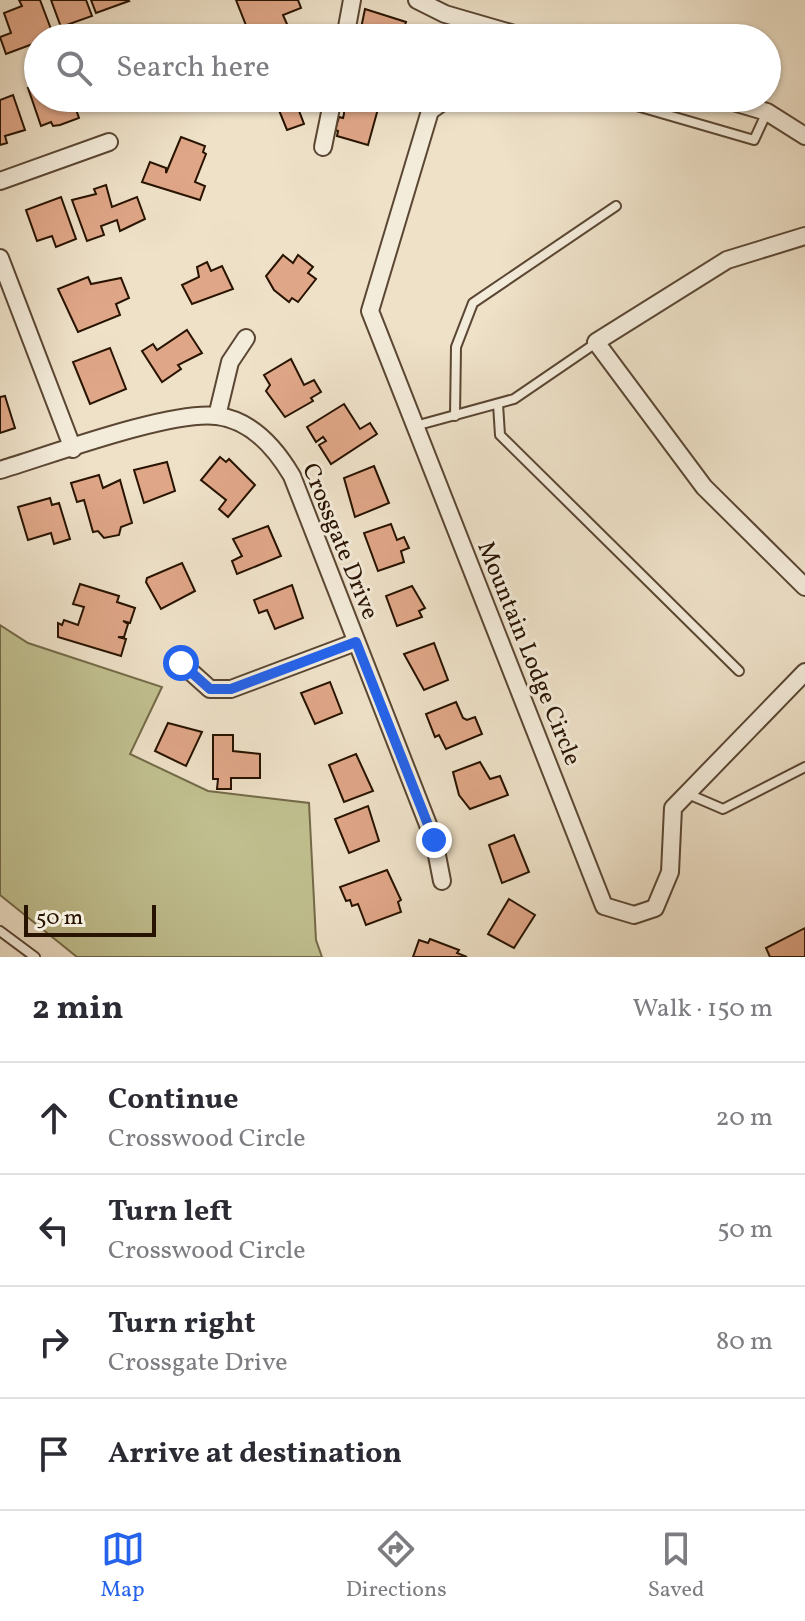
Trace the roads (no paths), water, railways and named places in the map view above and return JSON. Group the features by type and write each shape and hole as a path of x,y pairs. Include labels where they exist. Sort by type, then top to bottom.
{"street":[{"path":"348,24 352,0"},
{"path":"417,0 445,14 480,24"},
{"path":"323,147 330,112"},
{"name":"Mountain Lodge Circle","path":"430,112 370,311 604,906 634,915 655,908 670,872 673,808 805,672"},
{"path":"767,112 805,136"},
{"path":"0,181 109,142"},
{"path":"805,236 727,260 596,342 704,487 805,587"},
{"path":"0,258 73,449"},
{"path":"217,416 230,362 246,338"},
{"name":"Crossgate Drive","path":"0,470 180,418 217,416 235,421 262,437 283,461 434,840 442,881"},
{"path":"181,663 210,689 231,689 356,642"}],"lane":[{"path":"657,112 754,140 767,112"},
{"path":"455,416 456,347 473,303 616,206"},
{"path":"415,426 514,399 596,342"},
{"path":"498,404 500,435 739,671"},
{"path":"687,793 723,809 805,767"},
{"path":"0,931 35,957"}]}
